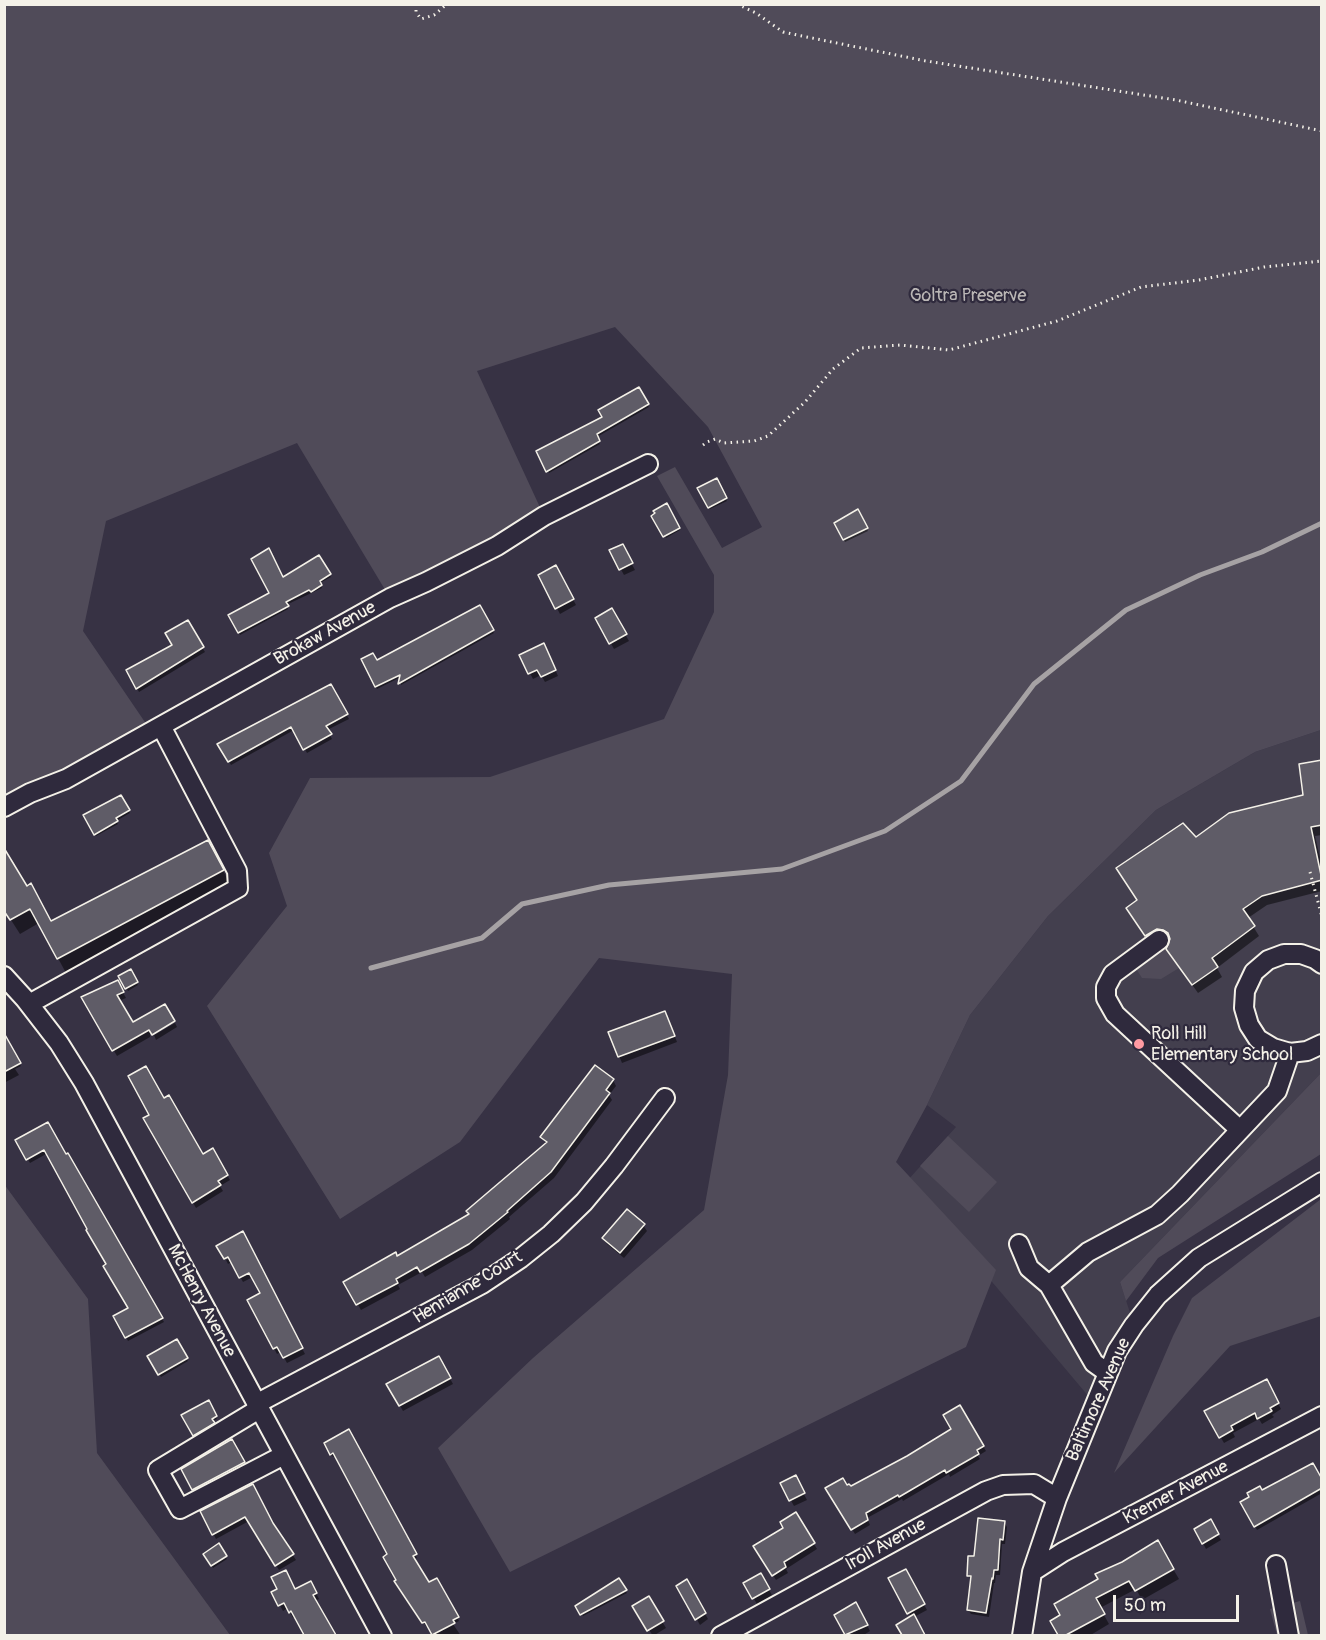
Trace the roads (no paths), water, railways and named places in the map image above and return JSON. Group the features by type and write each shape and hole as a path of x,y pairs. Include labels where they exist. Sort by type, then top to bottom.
{"street":[{"name":"Brokaw Avenue","path":"4,807 66,779 390,598 497,546 544,516 648,464"},
{"path":"29,1004 238,888 237,871 161,726"},
{"path":"1159,940 1113,974 1106,987 1106,998 1115,1014 1240,1130"},
{"path":"1322,964 1301,954 1284,954 1268,960 1254,972 1245,991 1244,1008 1248,1025 1258,1039 1273,1048 1290,1053 1307,1051 1322,1044"},
{"name":"McHenry Avenue","path":"4,976 59,1043 84,1083 382,1635"},
{"path":"1049,1286 1088,1252 1157,1215 1180,1194 1277,1091 1290,1053"},
{"name":"Henrianne Court","path":"284,1455 180,1509 158,1470 258,1407 482,1284 521,1258 551,1234 584,1202 665,1098"},
{"name":"Baltimore Avenue","path":"1022,1635 1032,1572 1057,1498 1117,1352 1134,1325 1158,1295 1199,1258 1322,1182"},
{"path":"1019,1244 1029,1268 1049,1286 1094,1363 1108,1373"},
{"name":"Kremer Avenue","path":"1032,1572 1063,1551 1322,1416"},
{"name":"Iroll Avenue","path":"721,1635 746,1630 986,1491 1004,1485 1034,1484 1057,1498"},
{"path":"1276,1565 1289,1635"}],"waterway":[{"path":"371,968 482,938 522,904 609,885 782,869 885,831 961,781 1034,684 1126,610 1200,575 1262,552 1322,523"}],"place":[{"name":"Roll Hill Elementary School","path":"1139,1044"}],"park label":[{"name":"Goltra Preserve","path":"968,296"}]}
